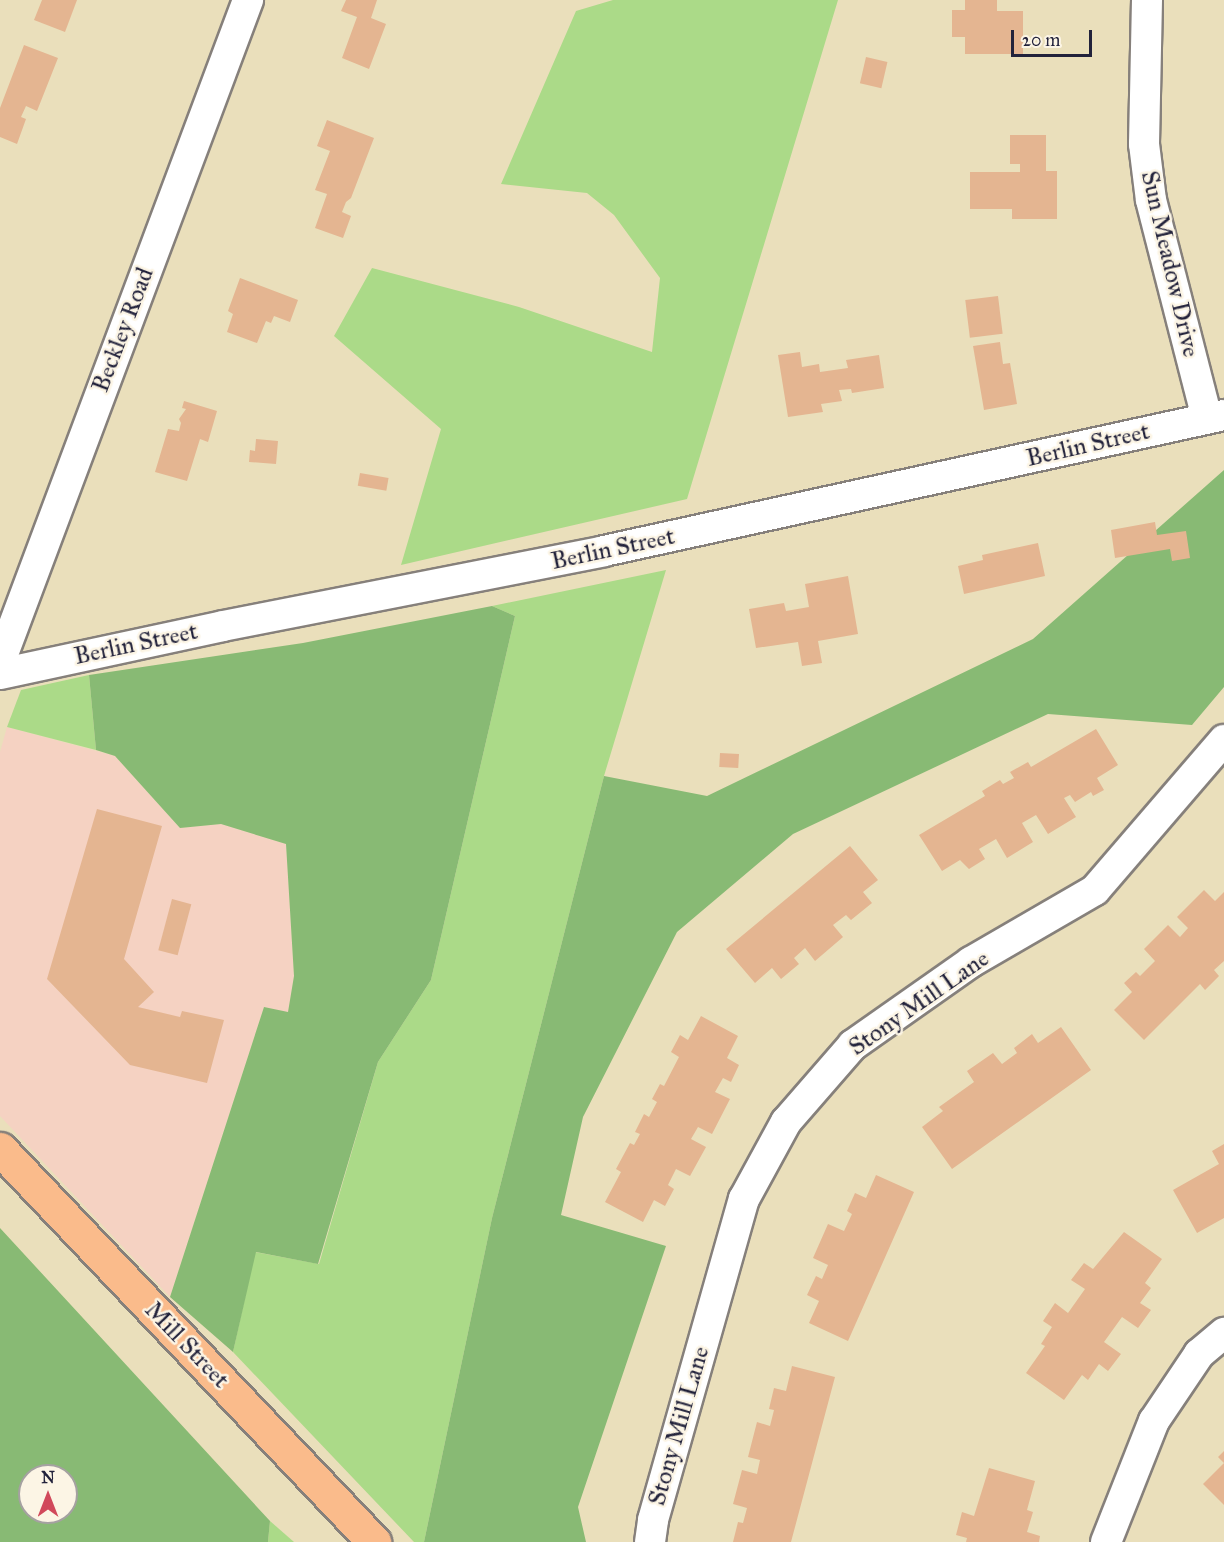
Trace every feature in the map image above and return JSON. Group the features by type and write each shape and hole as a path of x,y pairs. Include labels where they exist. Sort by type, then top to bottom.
{"main road":[{"name":"Mill Street","path":"0,1149 374,1542"}],"street":[{"name":"Beckley Road","path":"0,662 248,0"},
{"name":"Sun Meadow Drive","path":"1147,0 1144,144 1151,200 1215,417"},
{"name":"Berlin Street","path":"0,674 223,626 627,547 1215,417"},
{"name":"Stony Mill Lane","path":"650,1542 653,1520 744,1199 786,1122 853,1045 971,962 1095,890 1224,740"},
{"path":"1106,1542 1154,1421 1200,1354 1224,1333"}],"shaded area":[{"path":"7,727 115,756 180,828 221,824 286,844 294,976 288,1013 264,1007 170,1297 0,1116 0,752"}],"green space":[{"path":"613,0 838,0 687,499 401,565 441,429 334,336 372,268 519,307 652,352 660,278 614,215 587,193 501,184 576,11"},
{"path":"1224,470 1224,687 1192,725 1048,714 793,834 677,932 583,1117 561,1215 666,1246 578,1507 586,1542 424,1542 492,1218 604,776 707,796 1033,639"},
{"path":"666,570 604,776 492,1218 424,1542 414,1542 233,1352 255,1252 319,1264 378,1062 431,980 515,616 492,606"},
{"path":"492,606 515,616 431,980 378,1062 318,1264 256,1252 233,1352 170,1297 264,1007 288,1012 294,976 286,844 221,824 180,828 115,756 96,750 89,675 303,643"},
{"path":"89,675 96,750 7,727 21,690"},
{"path":"0,1228 270,1521 268,1542 0,1542"},
{"path":"270,1521 294,1542 268,1542"}],"building":[{"path":"42,0 77,0 65,32 34,20"},
{"path":"346,0 377,0 371,18 386,24 369,69 342,58 357,17 341,11"},
{"path":"965,0 997,0 997,11 1023,11 1023,54 965,54 965,37 952,37 952,10 965,10"},
{"path":"24,45 58,58 37,111 26,106 21,117 26,119 17,144 0,137 0,108"},
{"path":"866,57 887,62 881,88 860,83"},
{"path":"327,120 374,138 351,198 346,202 342,212 351,216 343,238 315,228 327,194 315,190 330,151 317,146"},
{"path":"1010,135 1046,135 1046,171 1057,171 1057,219 1012,219 1012,209 970,209 970,172 1020,172 1020,164 1010,164"},
{"path":"240,278 298,300 290,322 274,316 271,323 266,321 257,343 227,332 233,314 228,311"},
{"path":"998,296 1003,334 970,338 965,300"},
{"path":"1000,342 1003,364 1010,363 1017,404 984,410 973,346"},
{"path":"800,352 802,367 819,364 820,372 848,368 846,360 879,355 884,388 852,393 851,389 839,390 842,401 821,404 823,412 788,417 778,355"},
{"path":"184,401 217,411 208,442 200,439 187,481 155,472 168,429 179,431 181,423 179,419 186,409 182,408"},
{"path":"256,439 278,441 276,464 249,462 250,450 255,451"},
{"path":"360,473 389,478 386,491 358,486"},
{"path":"1155,522 1157,535 1186,531 1190,558 1172,561 1170,549 1115,558 1111,530"},
{"path":"1038,543 1045,576 964,594 958,566 983,560 982,555"},
{"path":"848,576 858,634 818,641 822,663 802,666 798,642 756,648 749,609 784,603 786,611 809,607 805,584"},
{"path":"1096,729 1118,765 1097,778 1104,790 1093,796 1091,792 1075,802 1070,795 1064,798 1076,817 1048,834 1036,815 1022,823 1033,842 1007,858 996,839 979,849 985,859 969,869 960,860 942,871 919,835 985,796 982,791 1000,780 1003,784 1014,778 1010,772 1028,762 1031,767"},
{"path":"720,753 739,754 738,768 719,767"},
{"path":"97,809 162,826 124,959 154,992 138,1007 180,1017 182,1011 224,1020 207,1083 130,1065 47,979"},
{"path":"850,846 878,880 863,892 872,903 851,920 846,915 833,925 843,937 815,961 805,948 794,958 799,964 781,979 772,968 755,983 726,949"},
{"path":"1204,890 1215,901 1224,892 1224,961 1214,970 1219,976 1205,990 1200,984 1144,1040 1114,1010 1132,992 1124,983 1136,972 1140,976 1155,961 1144,949 1168,925 1180,937 1188,928 1177,917"},
{"path":"172,899 191,904 178,955 158,950"},
{"path":"701,1016 738,1036 727,1058 739,1065 731,1082 723,1078 715,1092 730,1099 712,1134 698,1127 691,1139 706,1147 690,1176 676,1169 668,1185 674,1189 665,1206 654,1200 643,1222 605,1202 621,1172 616,1169 630,1143 634,1145 640,1134 635,1132 644,1114 649,1117 657,1102 652,1099 660,1084 664,1086 679,1057 671,1052 680,1035 688,1040"},
{"path":"1061,1027 1091,1070 952,1169 922,1127 943,1111 939,1107 974,1082 967,1071 993,1053 1002,1064 1017,1053 1014,1048 1032,1034 1038,1043"},
{"path":"1224,1144 1224,1218 1197,1233 1173,1190 1219,1164 1212,1151"},
{"path":"876,1175 914,1192 848,1341 809,1323 819,1301 807,1295 816,1276 822,1279 828,1265 813,1258 828,1224 844,1231 852,1214 847,1211 855,1193 866,1198"},
{"path":"1124,1232 1162,1259 1145,1283 1151,1288 1140,1303 1151,1310 1138,1328 1122,1317 1104,1342 1121,1354 1108,1371 1099,1364 1088,1380 1082,1375 1064,1400 1026,1373 1045,1346 1041,1344 1052,1327 1043,1321 1055,1303 1068,1313 1085,1289 1071,1280 1084,1263 1093,1269"},
{"path":"792,1366 835,1377 791,1542 733,1542 738,1522 743,1523 747,1508 733,1504 742,1470 757,1474 760,1460 748,1457 757,1422 770,1426 774,1410 769,1409 774,1388 786,1391"},
{"path":"1224,1451 1224,1463 1218,1457"},
{"path":"1224,1463 1224,1505 1203,1484"},
{"path":"989,1468 1035,1481 1027,1510 1033,1512 1027,1532 1040,1536 1039,1542 966,1542 967,1538 956,1535 962,1512 974,1516"}]}
